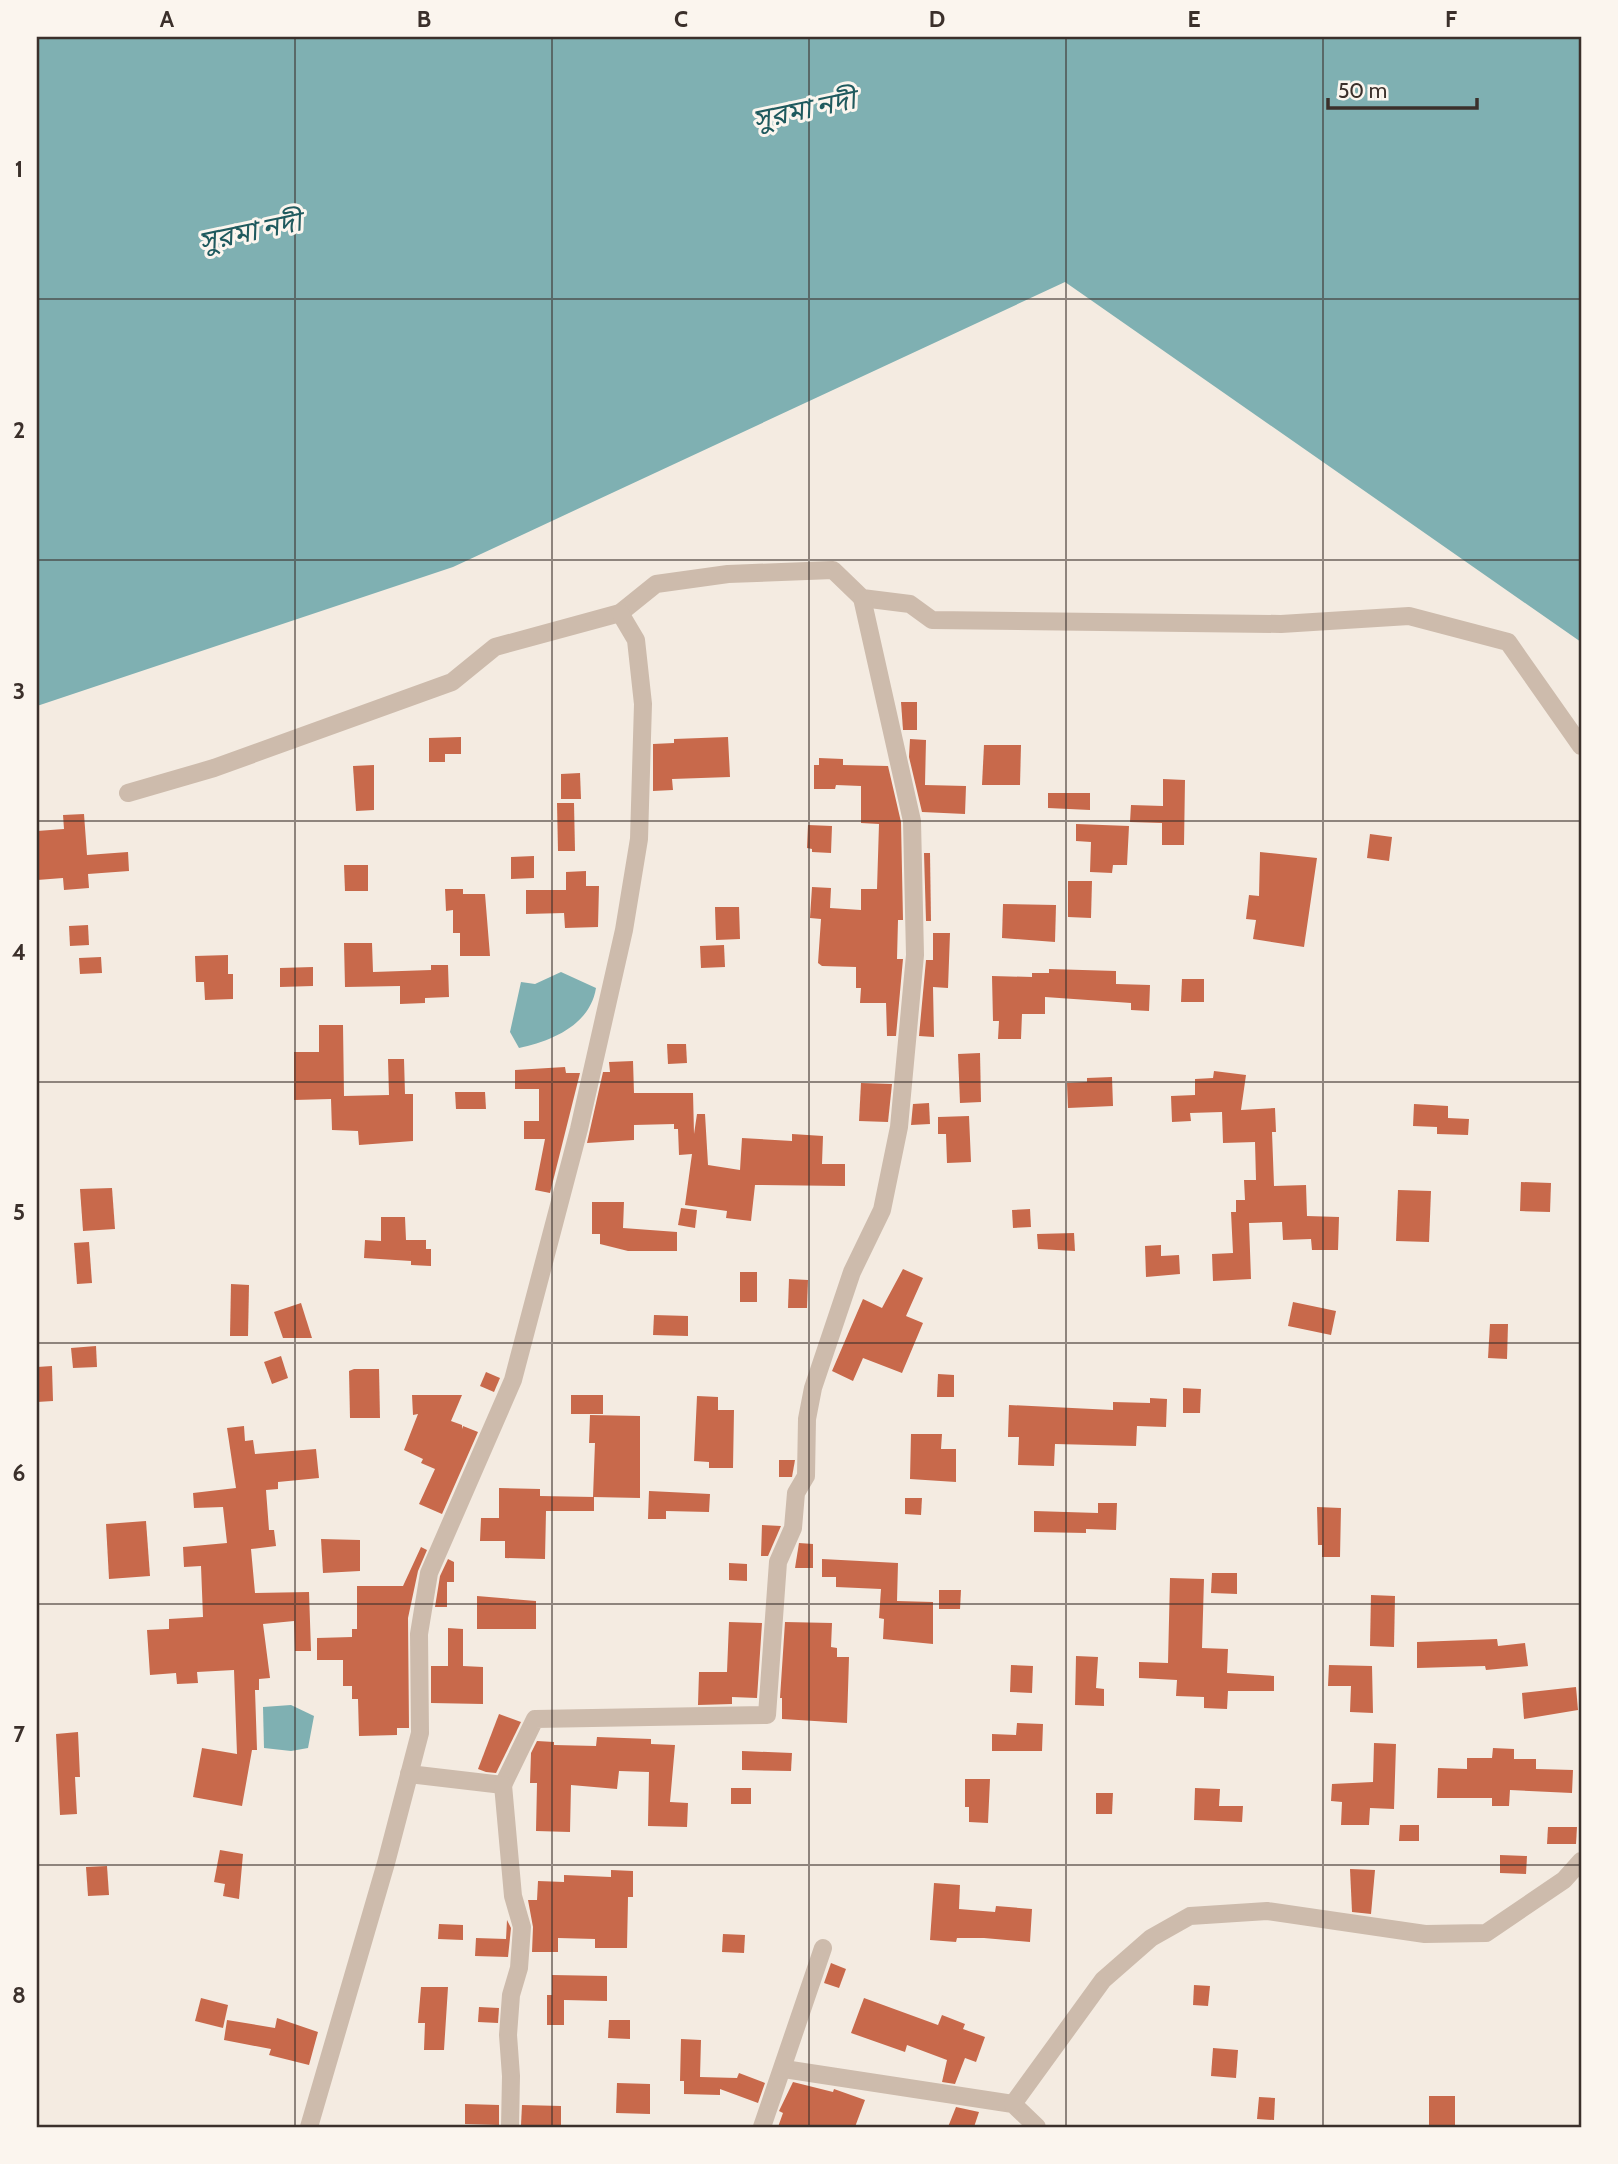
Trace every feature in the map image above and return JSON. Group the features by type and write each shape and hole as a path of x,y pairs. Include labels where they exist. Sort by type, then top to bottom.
{"street":[{"path":"128,793 214,768 452,682 495,647 620,612 656,584 728,574 833,570 862,598 912,821 915,955 899,1127 883,1210 852,1272 813,1388 807,1419 806,1476 796,1493 793,1528 778,1562 767,1715 535,1719 503,1785 513,1896 522,1927 519,1968 511,1995 508,2035 511,2076 510,2127"},
{"path":"862,598 910,604 932,620 1282,624 1409,616 1508,642 1581,746"},
{"path":"309,2127 420,1733 419,1634 429,1573 513,1380 579,1129 624,930 639,839 643,704 636,640 620,612"},
{"path":"409,1774 503,1785"},
{"path":"1013,2104 1102,1980 1151,1937 1190,1916 1267,1911 1426,1934 1486,1933 1564,1880 1581,1861"},
{"path":"762,2127 784,2069 823,1948"},
{"path":"784,2069 1013,2104 1037,2127"}],"water":[{"name":"সুরমা নদী","path":"37,37 1581,37 1581,642 1065,282 453,567 37,706"},
{"path":"561,972 596,988 586,1012 556,1036 519,1048 510,1032 521,982 535,984"},
{"path":"291,1705 314,1716 308,1748 291,1751 264,1748 263,1707"}],"building":[{"path":"901,702 917,702 917,730 903,730"},
{"path":"461,737 461,754 445,754 445,762 429,762 429,738"},
{"path":"728,737 730,777 672,779 673,790 653,791 653,744 674,743 674,739"},
{"path":"910,739 926,740 925,785 966,786 965,814 922,812 909,757"},
{"path":"984,745 1021,745 1020,785 982,785"},
{"path":"819,758 843,759 843,765 888,766 901,822 903,920 898,920 897,959 903,959 896,1036 887,1036 886,1003 860,1003 861,988 856,988 856,967 822,966 818,963 821,919 810,918 812,887 831,888 830,908 861,910 861,889 877,889 879,824 861,823 861,786 836,785 835,789 814,789 814,765 819,765"},
{"path":"374,765 374,810 356,811 353,766"},
{"path":"580,773 581,799 561,799 561,774"},
{"path":"1163,779 1185,780 1184,845 1162,845 1162,823 1130,822 1131,805 1163,806"},
{"path":"1048,793 1090,793 1090,810 1048,808"},
{"path":"557,803 574,803 575,851 558,851"},
{"path":"84,814 87,855 128,852 129,871 88,874 89,888 64,890 63,878 37,880 37,831 64,829 63,815"},
{"path":"1076,824 1129,826 1127,865 1113,865 1112,873 1090,872 1091,842 1076,841"},
{"path":"808,825 832,826 831,853 812,852 812,849 807,848"},
{"path":"1370,834 1392,837 1389,861 1367,858"},
{"path":"1260,852 1317,858 1304,947 1253,939 1256,920 1246,919 1249,895 1259,896"},
{"path":"924,853 930,853 931,921 926,921"},
{"path":"534,856 534,878 511,879 511,857"},
{"path":"344,865 368,865 368,891 345,891"},
{"path":"586,871 586,886 599,886 598,927 565,928 564,913 526,914 526,890 566,890 566,872"},
{"path":"1068,881 1092,881 1091,918 1068,917"},
{"path":"445,889 463,889 463,894 485,894 490,956 460,956 460,933 453,933 453,910 446,911"},
{"path":"1003,904 1056,905 1055,942 1002,938"},
{"path":"715,907 739,907 740,939 716,940"},
{"path":"88,925 89,945 70,946 69,926"},
{"path":"933,933 950,933 948,988 933,987 934,1037 919,1036 926,960 933,960"},
{"path":"344,943 372,943 373,972 431,970 431,965 448,965 449,997 425,998 425,1003 400,1004 400,986 345,987"},
{"path":"724,945 725,967 701,968 700,946"},
{"path":"228,955 228,974 233,974 233,999 205,1000 204,982 196,982 195,956"},
{"path":"101,957 102,973 80,974 79,958"},
{"path":"313,967 313,986 280,987 280,968"},
{"path":"1049,969 1116,971 1116,984 1150,985 1149,1011 1131,1010 1131,1003 1045,997 1045,1014 1022,1014 1021,1039 998,1039 999,1021 993,1021 992,976 1032,977 1032,973 1049,973"},
{"path":"1182,979 1204,979 1204,1002 1181,1002"},
{"path":"319,1025 343,1025 344,1096 389,1095 388,1059 404,1059 405,1094 413,1094 413,1141 359,1145 358,1131 332,1130 331,1099 294,1100 294,1052 319,1052"},
{"path":"667,1044 686,1044 687,1063 668,1064"},
{"path":"980,1053 981,1102 960,1103 958,1054"},
{"path":"633,1061 634,1093 693,1093 694,1134 697,1114 705,1114 708,1165 740,1170 742,1138 792,1141 792,1134 823,1136 822,1164 845,1164 845,1186 755,1185 751,1221 726,1218 727,1211 685,1205 692,1154 679,1155 678,1129 674,1129 674,1124 634,1125 634,1140 587,1143 603,1072 610,1072 609,1062"},
{"path":"565,1067 566,1073 580,1073 550,1193 535,1190 545,1139 524,1139 524,1121 539,1121 539,1089 515,1089 515,1070"},
{"path":"1214,1071 1246,1075 1241,1110 1275,1108 1276,1132 1272,1132 1274,1186 1306,1185 1307,1216 1339,1217 1338,1250 1312,1250 1311,1239 1283,1240 1282,1222 1249,1223 1251,1279 1213,1281 1212,1254 1233,1253 1231,1212 1236,1212 1236,1200 1245,1200 1244,1180 1256,1180 1255,1142 1223,1143 1222,1112 1190,1113 1191,1121 1172,1122 1171,1096 1195,1095 1195,1079 1213,1078"},
{"path":"1112,1077 1113,1106 1068,1108 1067,1083 1087,1082 1087,1078"},
{"path":"861,1083 892,1084 888,1122 859,1121"},
{"path":"455,1092 485,1092 486,1109 456,1109"},
{"path":"929,1103 930,1124 911,1125 913,1104"},
{"path":"1414,1104 1448,1106 1448,1118 1469,1119 1468,1135 1437,1134 1437,1127 1413,1126"},
{"path":"969,1116 971,1162 947,1163 946,1134 938,1134 938,1117"},
{"path":"1521,1182 1551,1183 1550,1212 1520,1211"},
{"path":"112,1188 115,1229 83,1231 80,1189"},
{"path":"1398,1190 1431,1191 1429,1242 1396,1241"},
{"path":"592,1202 624,1202 623,1228 677,1232 677,1251 628,1251 600,1244 600,1234 592,1234"},
{"path":"681,1208 697,1210 695,1228 678,1225"},
{"path":"1030,1209 1031,1227 1013,1228 1012,1210"},
{"path":"381,1217 405,1217 406,1240 426,1240 426,1249 431,1249 431,1266 411,1265 411,1261 364,1258 365,1240 381,1241"},
{"path":"1074,1233 1075,1251 1038,1249 1037,1234"},
{"path":"89,1242 92,1283 77,1284 74,1243"},
{"path":"1161,1245 1161,1256 1179,1255 1180,1274 1146,1277 1145,1246"},
{"path":"903,1269 923,1278 906,1316 923,1323 902,1373 863,1358 853,1381 832,1371 863,1299 882,1308"},
{"path":"740,1272 757,1272 757,1302 740,1302"},
{"path":"789,1279 808,1280 807,1308 788,1308"},
{"path":"231,1284 249,1285 248,1336 230,1336"},
{"path":"1293,1302 1336,1311 1331,1335 1288,1326"},
{"path":"301,1303 312,1338 283,1338 274,1312"},
{"path":"654,1315 688,1316 688,1336 653,1335"},
{"path":"1490,1324 1508,1324 1507,1359 1488,1358"},
{"path":"96,1346 97,1367 73,1368 71,1348"},
{"path":"281,1356 288,1378 272,1384 264,1362"},
{"path":"52,1366 53,1401 37,1402 37,1367"},
{"path":"379,1369 380,1418 350,1418 349,1371"},
{"path":"486,1372 500,1378 494,1392 480,1386"},
{"path":"938,1374 954,1375 954,1397 937,1397"},
{"path":"1183,1388 1201,1389 1200,1413 1183,1413"},
{"path":"412,1395 462,1395 451,1421 462,1425 462,1429 463,1426 478,1432 442,1514 419,1504 435,1469 421,1463 423,1459 404,1450 418,1414 413,1415"},
{"path":"571,1395 603,1395 603,1414 571,1414"},
{"path":"697,1396 718,1397 718,1410 734,1410 733,1468 709,1468 709,1462 694,1461"},
{"path":"1150,1398 1167,1399 1166,1427 1137,1426 1136,1446 1055,1444 1054,1466 1018,1465 1019,1437 1008,1437 1009,1405 1113,1410 1113,1402 1150,1403"},
{"path":"590,1415 640,1416 640,1498 593,1497 595,1443 589,1443"},
{"path":"244,1426 245,1441 253,1440 255,1454 316,1449 319,1478 278,1482 278,1489 266,1490 269,1530 274,1530 276,1546 251,1549 255,1593 309,1592 311,1651 295,1651 294,1621 263,1624 270,1678 259,1679 259,1690 255,1690 257,1750 252,1750 242,1806 193,1797 202,1748 237,1754 234,1670 197,1672 198,1683 177,1684 176,1673 150,1675 147,1630 169,1629 169,1619 203,1617 201,1566 184,1567 183,1547 227,1543 223,1507 194,1508 193,1493 236,1488 227,1428"},
{"path":"911,1434 942,1434 941,1449 956,1449 956,1482 910,1479"},
{"path":"779,1460 795,1460 792,1477 779,1477"},
{"path":"499,1488 540,1489 540,1496 594,1497 594,1511 546,1511 545,1559 505,1558 505,1541 480,1541 481,1518 499,1518"},
{"path":"649,1491 710,1494 709,1512 666,1511 666,1519 648,1519"},
{"path":"905,1498 922,1498 921,1515 905,1514"},
{"path":"1098,1503 1117,1503 1116,1530 1086,1529 1086,1533 1034,1532 1034,1511 1098,1513"},
{"path":"1317,1507 1341,1508 1340,1557 1322,1557 1322,1545 1318,1545"},
{"path":"146,1521 150,1576 109,1579 106,1524"},
{"path":"762,1525 781,1526 768,1556 761,1556"},
{"path":"321,1539 360,1540 360,1571 323,1573"},
{"path":"799,1543 813,1544 813,1568 795,1568"},
{"path":"421,1547 427,1550 418,1571 408,1618 409,1728 397,1728 397,1735 359,1736 358,1699 352,1699 352,1686 343,1686 343,1660 317,1660 317,1638 352,1637 352,1629 357,1629 357,1586 403,1586"},
{"path":"448,1559 454,1562 454,1582 447,1582 447,1607 435,1607 440,1576"},
{"path":"822,1559 898,1563 897,1601 933,1602 933,1644 883,1639 884,1619 879,1618 881,1589 836,1587 836,1577 822,1577"},
{"path":"729,1563 747,1564 747,1581 729,1580"},
{"path":"1212,1573 1237,1573 1237,1594 1211,1593"},
{"path":"1170,1578 1204,1579 1202,1648 1228,1649 1227,1673 1274,1676 1274,1691 1228,1691 1227,1709 1204,1708 1204,1697 1176,1696 1177,1680 1139,1678 1139,1662 1168,1663"},
{"path":"939,1590 961,1590 960,1609 939,1609"},
{"path":"1371,1595 1395,1596 1394,1647 1370,1646"},
{"path":"477,1596 536,1601 536,1629 477,1629"},
{"path":"729,1622 762,1623 757,1698 732,1697 732,1704 698,1705 699,1672 727,1672"},
{"path":"785,1622 832,1623 831,1647 837,1648 837,1657 849,1657 847,1723 782,1719 780,1698"},
{"path":"448,1628 463,1629 463,1666 483,1667 483,1704 431,1703 431,1666 448,1666"},
{"path":"1497,1639 1498,1646 1525,1643 1528,1666 1486,1670 1485,1666 1417,1668 1417,1642"},
{"path":"1076,1656 1098,1657 1096,1688 1104,1689 1104,1706 1075,1705"},
{"path":"1011,1665 1033,1666 1032,1693 1010,1692"},
{"path":"1329,1665 1372,1666 1373,1713 1350,1712 1351,1686 1328,1686"},
{"path":"1576,1687 1578,1710 1524,1719 1522,1693"},
{"path":"499,1714 521,1722 496,1773 486,1772 478,1769"},
{"path":"1017,1723 1043,1724 1042,1751 992,1751 992,1734 1016,1735"},
{"path":"78,1732 80,1777 75,1777 77,1814 60,1815 56,1734"},
{"path":"597,1737 651,1739 651,1744 675,1745 670,1802 688,1803 687,1827 648,1826 649,1772 619,1771 617,1789 571,1785 570,1832 536,1831 537,1783 530,1783 531,1753 537,1741 554,1742 554,1745 596,1746"},
{"path":"1374,1743 1396,1744 1394,1809 1370,1808 1369,1825 1341,1825 1342,1802 1331,1801 1332,1784 1373,1782"},
{"path":"1493,1748 1514,1749 1514,1759 1536,1759 1536,1769 1573,1770 1572,1793 1510,1790 1509,1806 1492,1806 1492,1798 1437,1798 1438,1768 1467,1769 1467,1758 1492,1758"},
{"path":"742,1751 792,1753 791,1771 742,1770"},
{"path":"965,1779 990,1779 988,1823 969,1822 969,1807 965,1807"},
{"path":"731,1788 751,1788 751,1804 731,1804"},
{"path":"1195,1788 1220,1789 1219,1806 1243,1806 1242,1822 1194,1820"},
{"path":"1096,1793 1113,1793 1112,1814 1096,1814"},
{"path":"1400,1825 1419,1825 1419,1841 1399,1841"},
{"path":"1548,1827 1577,1827 1576,1844 1547,1844"},
{"path":"220,1850 243,1854 239,1899 223,1896 225,1884 214,1882"},
{"path":"1500,1855 1527,1856 1526,1874 1500,1873"},
{"path":"107,1866 109,1895 88,1896 86,1867"},
{"path":"1350,1869 1375,1870 1371,1914 1352,1912"},
{"path":"611,1870 633,1871 633,1897 628,1897 627,1948 595,1948 595,1939 558,1938 558,1952 532,1952 533,1927 528,1900 537,1900 538,1881 564,1882 564,1875 611,1877"},
{"path":"934,1883 960,1885 959,1909 995,1912 996,1906 1032,1909 1030,1942 984,1938 957,1938 956,1942 930,1940"},
{"path":"507,1920 511,1928 508,1957 475,1956 476,1938 506,1939"},
{"path":"439,1924 463,1925 463,1940 438,1939"},
{"path":"723,1934 745,1935 744,1953 722,1952"},
{"path":"831,1963 846,1969 839,1988 824,1983"},
{"path":"552,1975 607,1976 607,2001 564,2000 564,2025 547,2025 547,1995 552,1995"},
{"path":"1194,1985 1210,1986 1208,2006 1193,2005"},
{"path":"421,1987 448,1987 444,2050 424,2050 425,2023 418,2023"},
{"path":"201,1998 228,2005 223,2028 195,2021"},
{"path":"864,1998 938,2025 942,2015 965,2024 963,2029 985,2037 976,2062 965,2058 955,2084 942,2082 947,2060 907,2045 905,2052 851,2033"},
{"path":"479,2007 499,2008 498,2023 478,2022"},
{"path":"277,2018 318,2032 309,2065 269,2055 271,2049 224,2040 227,2020 275,2028"},
{"path":"609,2020 630,2020 630,2039 608,2038"},
{"path":"681,2039 701,2040 700,2077 737,2078 739,2073 765,2083 758,2103 720,2089 720,2095 684,2094 684,2081 680,2081"},
{"path":"1213,2048 1238,2050 1236,2078 1211,2076"},
{"path":"793,2082 833,2092 834,2089 865,2100 855,2127 778,2127 783,2113 779,2111"},
{"path":"617,2083 650,2084 650,2114 616,2113"},
{"path":"1429,2096 1455,2096 1455,2127 1429,2127"},
{"path":"1259,2097 1275,2098 1274,2120 1257,2119"},
{"path":"465,2104 499,2105 499,2125 465,2124"},
{"path":"522,2105 561,2106 561,2126 521,2125"},
{"path":"956,2107 979,2112 974,2127 948,2127"}]}
